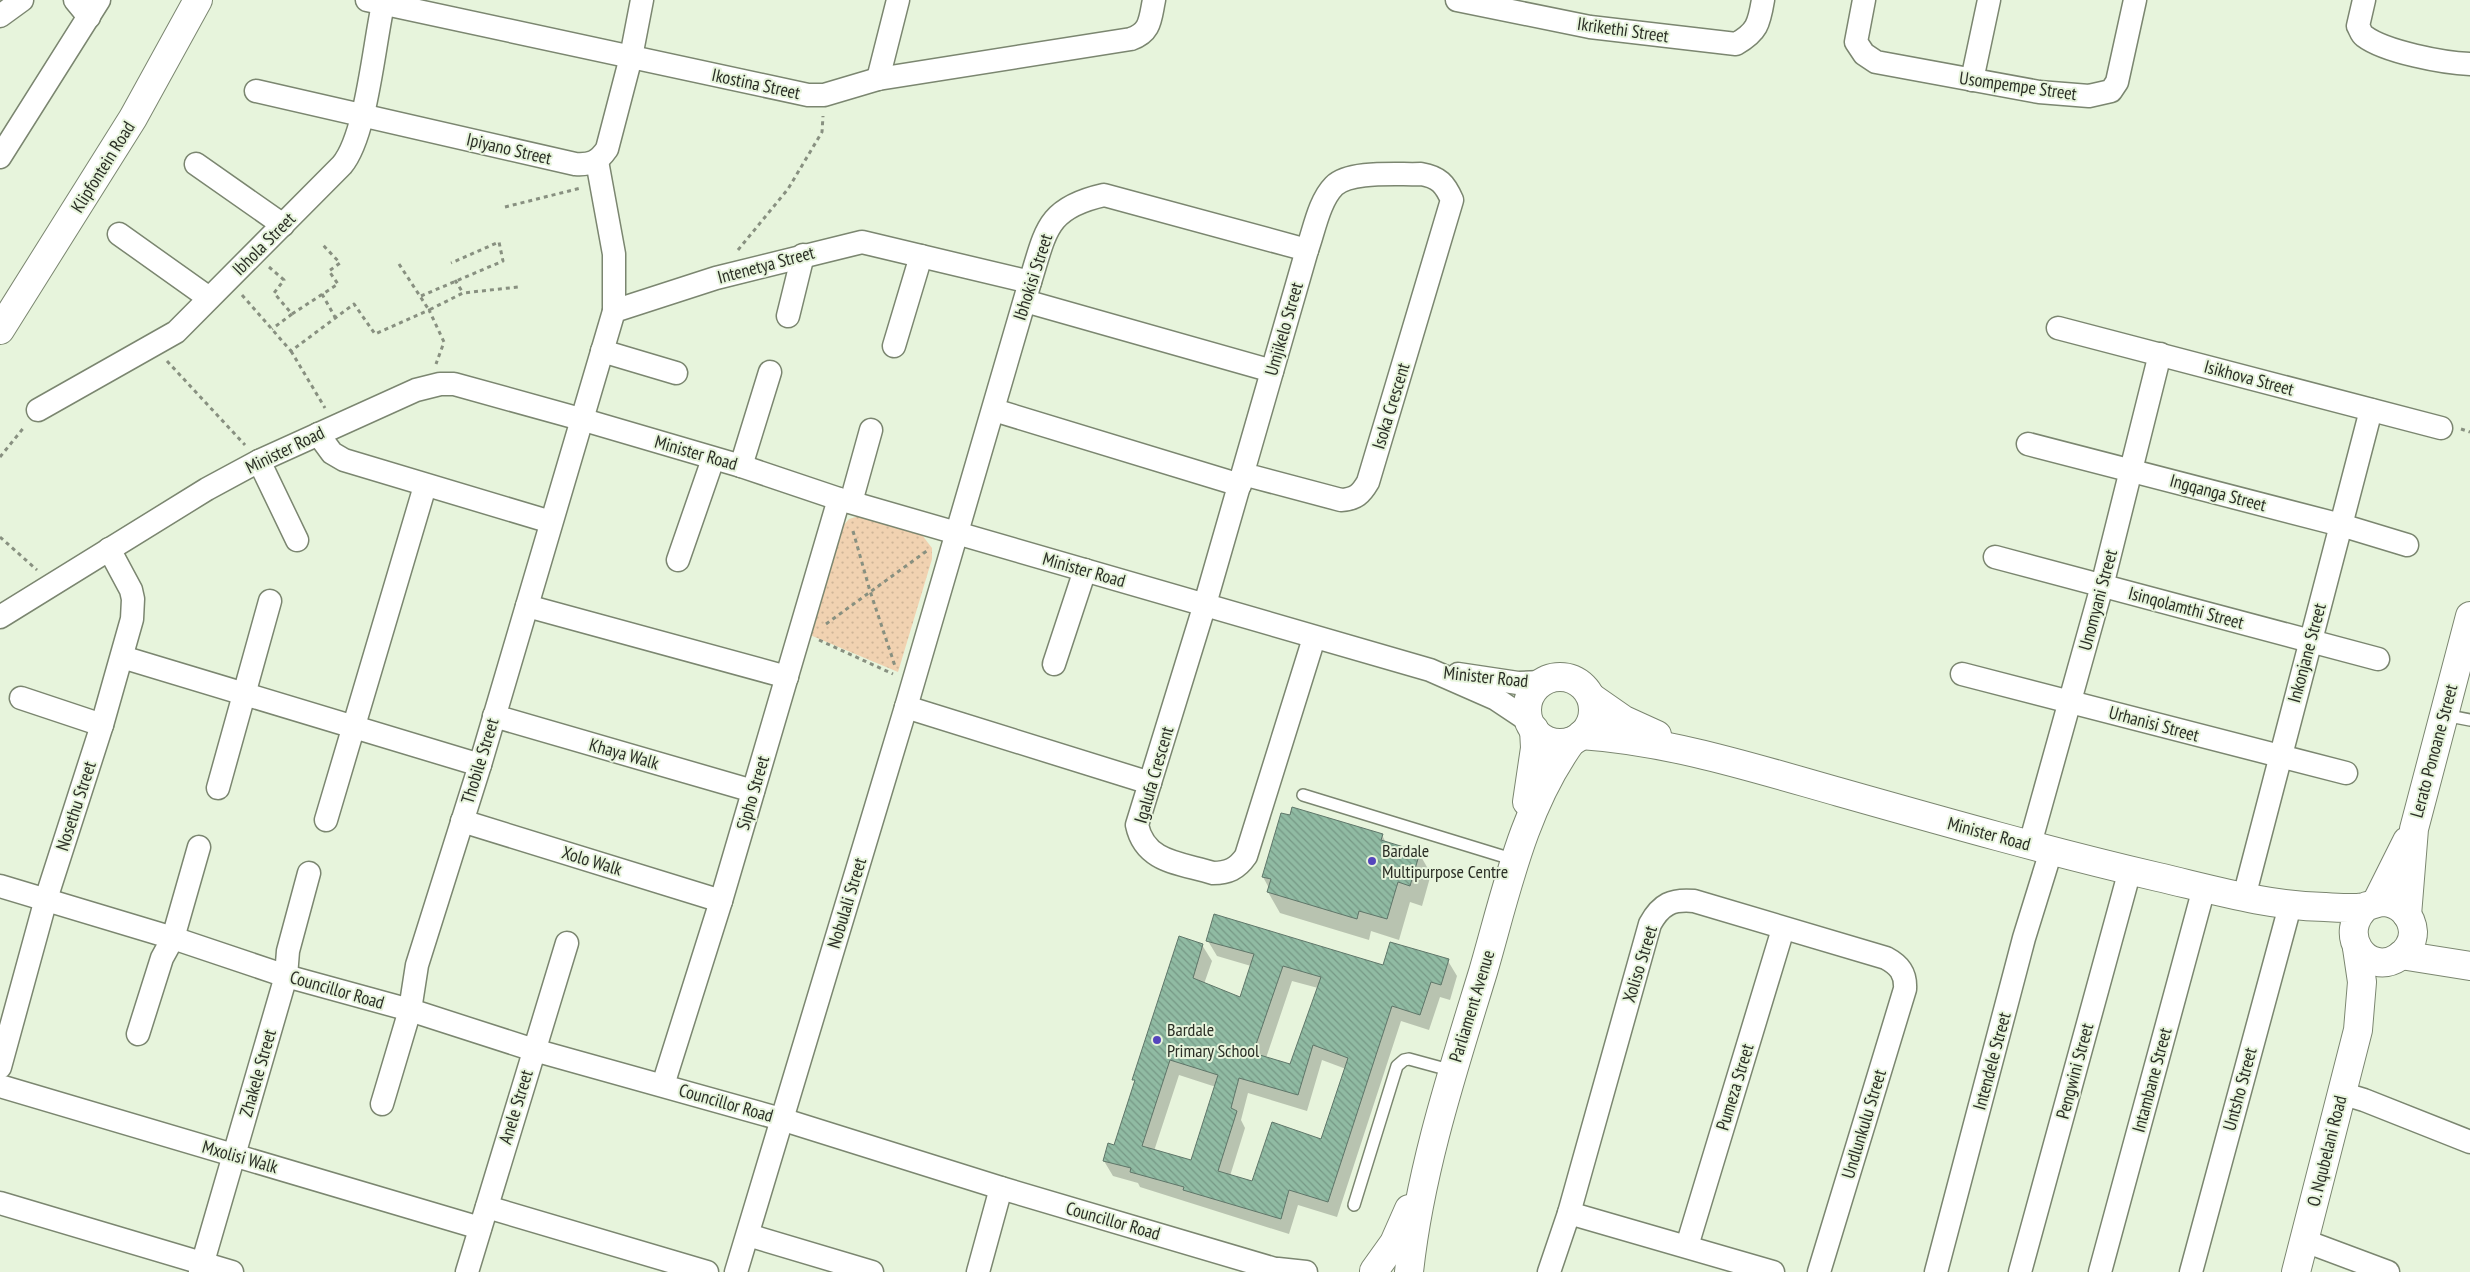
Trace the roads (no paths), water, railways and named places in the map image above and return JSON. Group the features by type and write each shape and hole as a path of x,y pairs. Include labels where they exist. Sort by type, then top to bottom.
{"street":[{"path":"0,16 22,0"},
{"path":"0,156 94,9 76,0"},
{"name":"Klipfontein Road","path":"0,330 134,118 198,0"},
{"path":"584,420 614,311 614,254 599,172 607,149 631,57 642,0"},
{"name":"Ikostina Street","path":"378,1 794,93 824,95 878,79 1131,39 1145,31 1154,0"},
{"name":"Ikrikethi Street","path":"1457,0 1590,27 1736,44 1752,35 1764,0"},
{"name":"Usompempe Street","path":"1864,0 1856,38 1864,54 1882,64 2039,92 2090,96 2111,91 2120,73 2135,0"},
{"path":"1972,80 1989,0"},
{"path":"2364,0 2358,26 2363,35 2411,55 2453,64 2470,64"},
{"name":"Ibhola Street","path":"38,410 94,377 153,347 176,332 346,160 362,116 378,1"},
{"path":"878,79 892,1"},
{"name":"Ipiyano Street","path":"256,91 575,164 592,164 599,172"},
{"path":"196,164 283,225"},
{"name":"Umjikelo Street","path":"1205,604 1307,250 1328,195 1333,187 1350,177 1421,174 1432,176 1446,186 1452,200"},
{"name":"Ibhokisi Street","path":"957,533 1027,292 1050,224 1058,214 1082,200 1104,195 1307,250"},
{"name":"Isoka Crescent","path":"1242,480 1342,500 1352,499 1361,494 1368,482 1452,200"},
{"path":"118,234 209,298"},
{"name":"Intenetya Street","path":"614,311 716,278 803,255 862,242 921,256 1272,371"},
{"path":"788,316 803,255"},
{"path":"894,346 921,256"},
{"name":"Isikhova Street","path":"2058,328 2441,428"},
{"path":"602,351 676,373"},
{"name":"Unomyani Street","path":"2040,847 2071,703 2160,354"},
{"path":"741,466 770,372"},
{"name":"Minister Road","path":"0,616 206,490 259,461 428,386 440,384 466,386 584,420 741,466 845,500 1205,604 1314,638 1430,670 1518,683 1542,682"},
{"path":"994,410 1242,480"},
{"name":"Inkonjane Street","path":"2244,897 2371,410"},
{"name":"Thobile Street","path":"382,1104 410,1010 416,965 480,764 551,522 584,420"},
{"path":"327,430 332,453 338,457 425,486 551,522"},
{"name":"Sipho Street","path":"663,1085 721,900 796,646 845,500 871,430"},
{"name":"Ingqanga Street","path":"2028,444 2341,525 2407,545"},
{"path":"678,560 713,459"},
{"path":"259,461 297,540"},
{"path":"326,820 425,486"},
{"name":"Nobulali Street","path":"736,1272 957,533"},
{"name":"Nosethu Street","path":"0,1067 46,900 102,725 132,619 133,599 126,578 109,549"},
{"name":"Isinqolamthi Street","path":"1995,557 2378,659"},
{"path":"1054,664 1086,570"},
{"path":"218,788 270,601"},
{"name":"Igalufa Crescent","path":"1205,604 1137,825 1142,842 1154,855 1213,873 1223,873 1240,864 1246,856 1314,638"},
{"path":"527,606 787,677"},
{"name":"Lerato Ponoane Street","path":"2372,904 2414,829 2457,717 2470,616"},
{"path":"122,657 480,764"},
{"name":"Minister Road","path":"1430,670 1496,699 1531,725"},
{"name":"Urhanisi Street","path":"1962,674 2346,774"},
{"path":"1558,677 1566,677 1580,684 1590,696 1593,718 1577,738 1562,743 1551,742 1531,725 1527,714 1529,699 1542,682 1558,677"},
{"name":"Minister Road","path":"1590,696 1624,720 1690,750"},
{"path":"21,698 102,725"},
{"path":"906,708 1150,783"},
{"name":"Khaya Walk","path":"494,716 753,792"},
{"name":"Parliament Avenue","path":"1519,848 1535,748 1531,725"},
{"name":"Minister Road","path":"1577,738 1607,737 1690,750 2040,847 2244,897 2290,906 2372,904"},
{"name":"Parliament Avenue","path":"1409,1272 1425,1176 1453,1071 1519,848 1548,776 1577,738"},
{"name":"Xolo Walk","path":"462,821 721,900"},
{"name":"Lerato Ponoane Street","path":"2410,921 2414,829"},
{"path":"138,1034 162,958 173,938 199,847"},
{"name":"Intendele Street","path":"1936,1272 2022,947 2040,847"},
{"name":"Pengwini Street","path":"2020,1272 2130,870"},
{"name":"Zhakele Street","path":"201,1268 286,976 288,951 310,873"},
{"name":"Councillor Road","path":"0,886 173,938 286,976 410,1010 534,1050 781,1119 1238,1265 1281,1271 1306,1272"},
{"name":"Intambane Street","path":"2100,1272 2204,888"},
{"name":"Xoliso Street","path":"1549,1272 1569,1213 1650,924 1656,912 1666,904 1679,900 1694,901 1783,929 1886,958 1900,968 1904,975"},
{"path":"2410,921 2411,943 2398,957 2387,962 2371,960 2356,946 2353,929 2355,920 2372,904 2393,904 2410,921 2470,965"},
{"name":"Minister Road","path":"2290,906 2322,923 2356,946"},
{"name":"Untsho Street","path":"2191,1272 2290,906"},
{"name":"Pumeza Street","path":"1687,1246 1783,929"},
{"name":"Anele Street","path":"467,1272 566,943"},
{"name":"O. Nqubelani Road","path":"2296,1272 2358,1030 2362,982 2356,946"},
{"path":"2398,957 2470,965"},
{"name":"O. Nqubelani Road","path":"2358,1030 2398,957"},
{"name":"Undlunkulu Street","path":"1819,1272 1905,989 1904,975"},
{"name":"Mxolisi Walk","path":"0,1086 234,1156 707,1272"},
{"path":"2341,1093 2470,1142"},
{"name":"Parliament Avenue","path":"1381,1272 1425,1176"},
{"path":"978,1272 1001,1188"},
{"path":"0,1203 201,1268 232,1272"},
{"path":"1569,1213 1773,1272"},
{"path":"748,1234 872,1272"},
{"path":"2305,1241 2388,1272"}],"lane":[{"path":"1303,796 1519,848"},
{"path":"1354,1205 1398,1066 1409,1058 1453,1071"}],"place":[{"name":"Bardale Multipurpose Centre","path":"1372,861"},
{"name":"Bardale Primary School","path":"1157,1040"}]}
